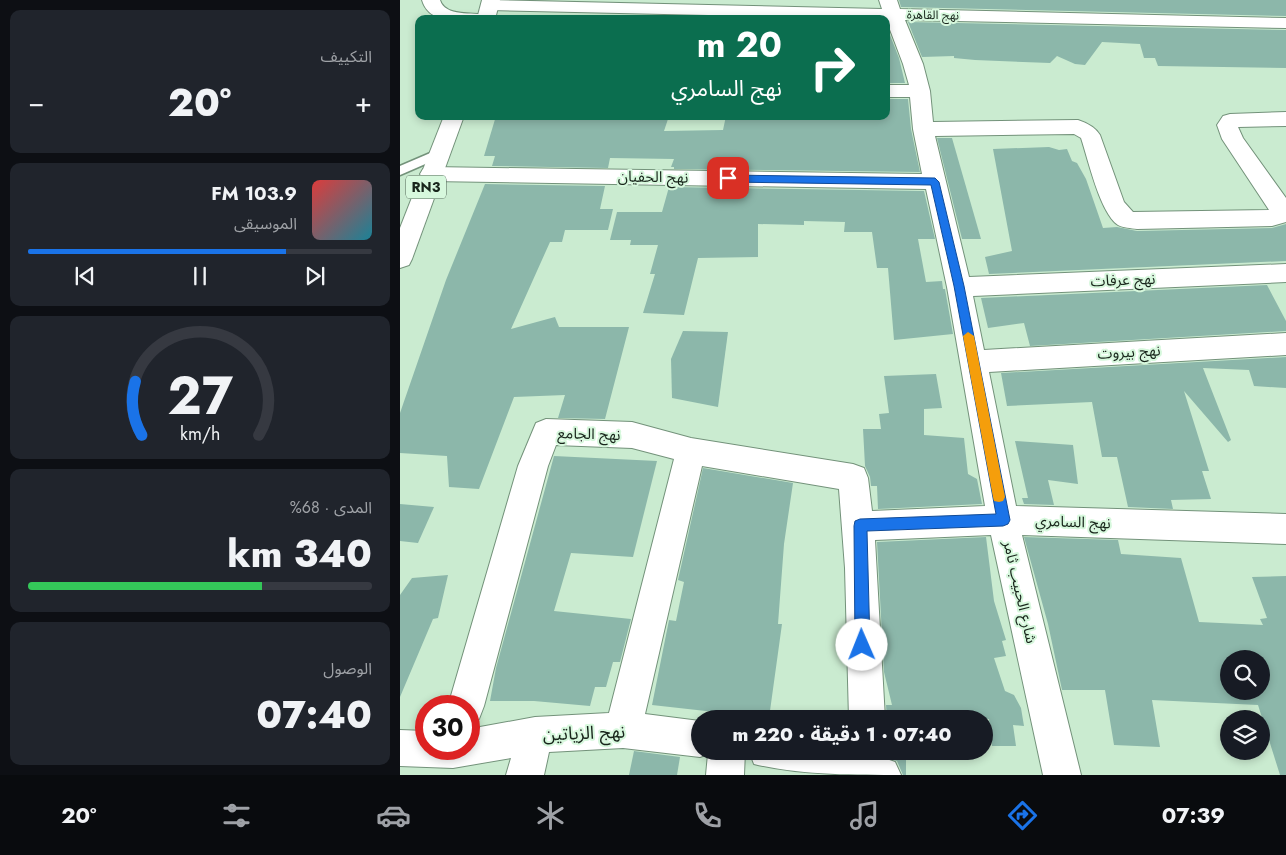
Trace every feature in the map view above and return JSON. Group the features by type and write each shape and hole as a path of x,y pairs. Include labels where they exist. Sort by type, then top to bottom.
{"street":[{"name":"نهج القاهرة","path":"431,0 435,11 445,15 487,11 891,7 1286,23"},
{"name":"شارع الحبيب ثامر","path":"891,7 913,64 920,92 923,129 959,286 1003,520 1062,775"},
{"path":"890,91 920,92"},
{"path":"923,129 1069,125 1078,127 1090,135 1114,205 1126,219 1138,221 1272,218 1280,216 1281,208 1233,138 1227,125 1230,121 1238,119 1286,119"},
{"name":"RN3","path":"400,259 453,120"},
{"name":"نهج الحفيان","path":"431,174 935,182"},
{"name":"نهج عرفات","path":"959,286 1286,273"},
{"name":"نهج بيروت","path":"973,362 1286,344"},
{"name":"نهج الجامع","path":"469,695 533,466 546,432 632,435 691,451 853,478 860,526"},
{"path":"623,730 691,451"},
{"name":"نهج السامري","path":"860,526 1003,520 1286,529"},
{"path":"860,526 862,645 866,710"},
{"name":"نهج الزياتين","path":"480,745 535,735 623,730 691,738"},
{"path":"525,775 535,735"},
{"name":"نهج الزياتين","path":"400,748 415,748"},
{"path":"725,775 726,760"},
{"path":"820,760 873,769"}],"lane":[{"path":"400,171 442,152"}],"building":[{"path":"899,0 1286,0 1286,16 901,7"},
{"path":"908,22 1286,30 1286,68 1158,66 1155,58 1144,58 1140,44 1102,42 1085,65 1075,64 1057,56 1050,63 975,60 954,58 954,56 922,57"},
{"path":"890,35 899,58 905,83 890,83"},
{"path":"890,99 908,99 911,129 920,172 674,169 674,167 671,167 674,159 610,158 608,168 492,166 495,156 484,156 495,120 668,120 664,131 723,130 725,120 890,120"},
{"path":"937,138 952,138 981,239 962,239"},
{"path":"1049,147 1059,150 1067,149 1072,161 1077,163 1086,179 1103,228 1117,227 1137,231 1272,228 1286,224 1286,261 989,274 985,257 1012,251 993,149"},
{"path":"485,184 605,186 600,209 613,209 608,230 565,230 562,242 550,242 511,329 555,317 559,327 629,327 605,419 558,418 565,395 514,397 479,489 449,487 447,456 400,453 400,413 446,280"},
{"path":"669,187 924,191 935,239 918,239 926,282 942,281 953,334 894,340 888,268 877,268 872,232 844,232 845,222 804,221 804,225 758,224 758,257 698,258 684,315 643,313 655,274 650,274 658,245 630,245 631,240 610,240 617,212 662,212"},
{"path":"1267,285 1286,321 1286,331 1030,346 1024,323 988,328 981,298"},
{"path":"683,331 728,332 718,407 672,398 671,359"},
{"path":"1286,357 1286,388 1254,386 1249,370 1203,368 1231,440 1228,442 1184,391 1209,471 1202,471 1211,499 1171,500 1173,509 1128,507 1117,457 1102,457 1092,402 1007,406 1001,373"},
{"path":"936,374 942,408 924,409 924,435 964,438 968,474 977,479 982,504 878,509 877,486 871,486 870,477 865,466 863,429 881,429 879,414 889,413 884,376"},
{"path":"1015,441 1073,445 1078,484 1048,480 1054,505 1024,504 1022,498 1028,498"},
{"path":"554,456 657,461 633,557 571,553 554,611 631,619 620,662 613,662 606,687 595,687 590,706 534,701 490,701 496,668"},
{"path":"703,468 793,483 784,544 778,624 782,624 770,710 697,710 652,705 669,620 676,621 684,582 678,580"},
{"path":"400,504 434,507 418,543 400,541"},
{"path":"986,537 994,601 1006,640 1002,641 1006,656 994,658 1005,691 1014,695 1021,708 1024,726 1013,725 1016,746 993,746 993,710 886,710 886,705 892,705 884,672 877,542"},
{"path":"1024,537 1118,540 1121,554 1181,558 1199,622 1263,625 1260,619 1267,618 1252,577 1286,576 1286,775 1280,775 1270,743 1270,710 1260,710 1258,705 1152,700 1160,747 1114,745 1105,690 1062,690 1048,624"},
{"path":"448,575 438,618 433,619 400,697 400,595 412,578"},
{"path":"634,751 680,757 677,775 629,775"},
{"path":"894,760 906,760 906,775 903,775 897,761"}],"slow traffic":[{"path":"968,336 999,497"}],"route":[{"path":"728,178 935,182 959,286 1003,520 860,526 862,645"}]}
